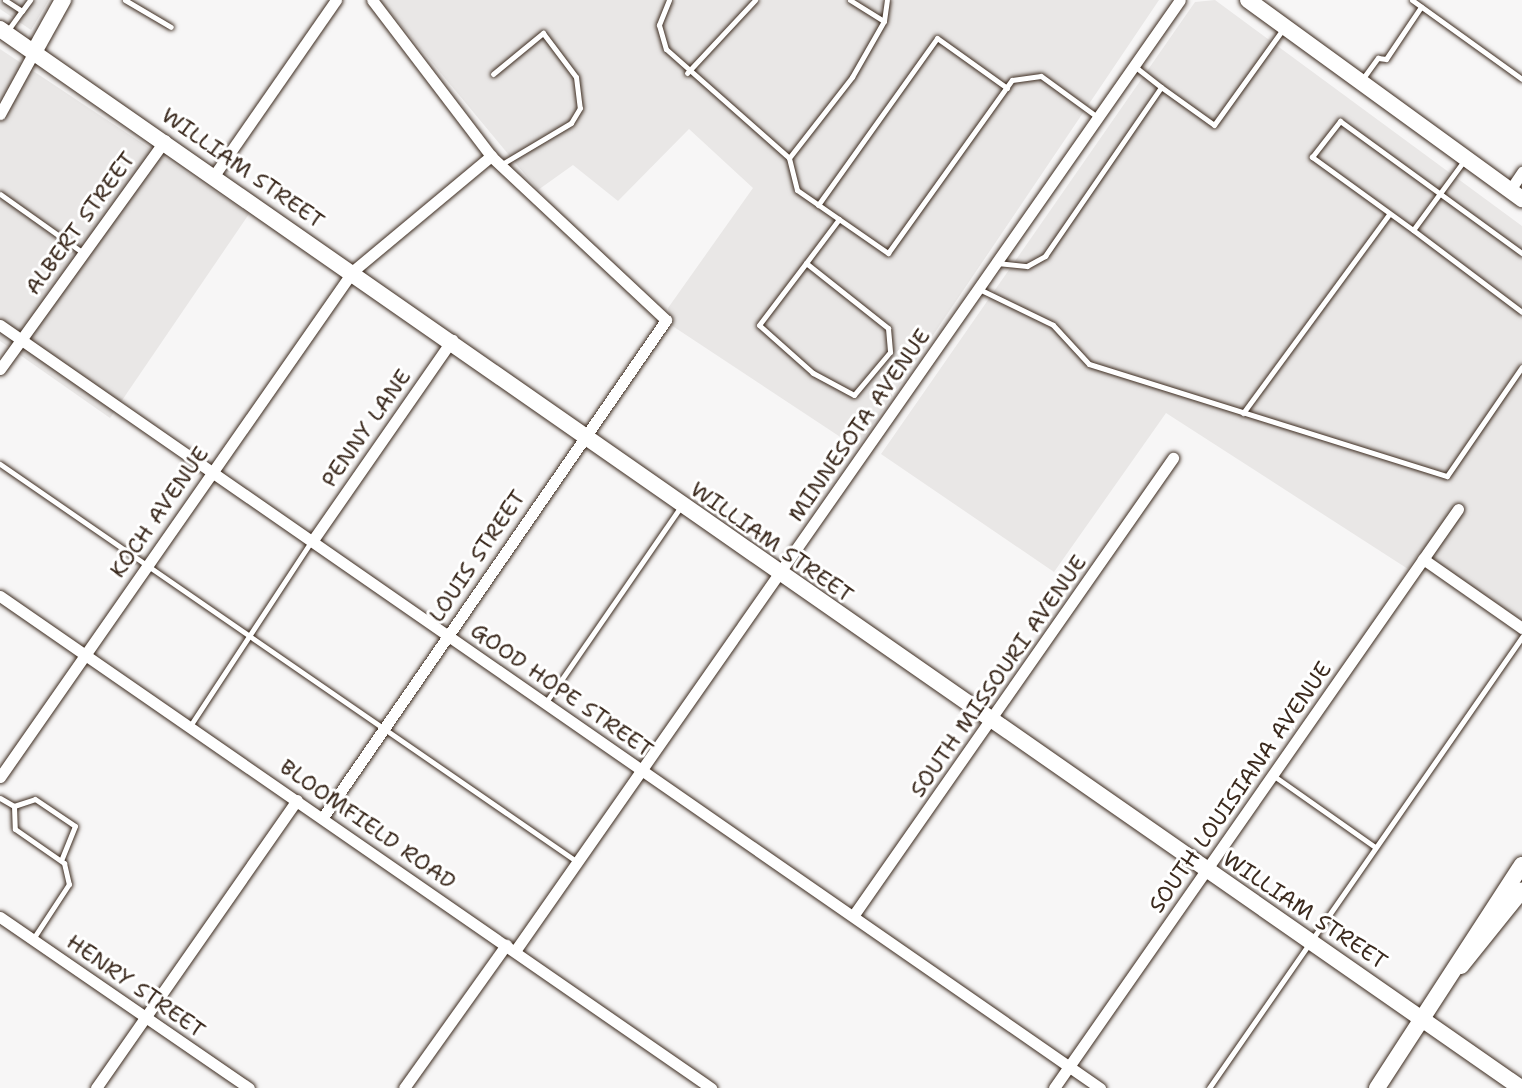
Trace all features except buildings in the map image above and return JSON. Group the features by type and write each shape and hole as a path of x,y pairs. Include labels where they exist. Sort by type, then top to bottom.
{"main road":[{"path":"34,52 63,0"},
{"path":"1248,0 1516,194"},
{"name":"WILLIAM STREET","path":"3,31 215,174 452,340 583,437 1519,1085"},
{"path":"1376,1086 1460,967 1522,865"},
{"path":"1460,967 1482,948 1522,890"}],"street":[{"path":"215,174 336,0"},
{"path":"372,0 501,165"},
{"name":"MINNESOTA AVENUE","path":"404,1088 576,861 1180,0"},
{"path":"0,114 34,52"},
{"name":"ALBERT STREET","path":"0,369 165,140"},
{"name":"KOCH AVENUE","path":"0,777 353,271 491,156"},
{"name":"LOUIS STREET","path":"323,817 666,320 501,165"},
{"path":"1516,194 1522,172"},
{"name":"GOOD HOPE STREET","path":"0,325 1100,1088"},
{"name":"PENNY LANE","path":"313,540 452,340"},
{"name":"SOUTH MISSOURI AVENUE","path":"853,916 1173,458"},
{"name":"SOUTH LOUISIANA AVENUE","path":"1054,1088 1458,509"},
{"path":"1423,559 1522,628"},
{"name":"BLOOMFIELD ROAD","path":"0,596 711,1088"},
{"path":"96,1088 297,800"},
{"name":"HENRY STREET","path":"0,917 249,1088"}],"lane":[{"path":"5,0 22,11"},
{"path":"3,31 30,0"},
{"path":"125,0 171,27"},
{"path":"661,0 665,7"},
{"path":"669,0 659,25 666,49 687,73 789,158 797,190 888,253 1007,88 1041,76 1098,117"},
{"path":"687,73 755,0"},
{"path":"850,0 884,21"},
{"path":"789,158 884,21 887,0"},
{"path":"1412,0 1522,79"},
{"path":"1361,81 1378,58 1386,59 1421,7"},
{"path":"1134,66 1214,125 1285,27"},
{"path":"493,74 543,33 576,77 580,108 571,123 501,165"},
{"path":"818,205 937,38 1007,88"},
{"path":"996,263 1027,266 1045,256 1161,87"},
{"path":"1522,253 1340,121 1312,157 1522,312"},
{"path":"1413,230 1466,158"},
{"path":"0,194 83,252"},
{"path":"1243,413 1389,214"},
{"path":"806,263 888,328 890,352 854,395 813,373 759,325 839,219"},
{"path":"978,289 1053,325 1089,364 1447,476 1522,367"},
{"path":"0,464 576,861"},
{"path":"546,702 681,505"},
{"path":"190,726 313,540"},
{"path":"1209,1088 1522,637"},
{"path":"1273,775 1375,847"},
{"path":"0,798 14,806 35,799 75,826 61,860"},
{"path":"14,806 15,829 61,860 69,884 32,939"}],"shaded area":[{"path":"0,0 49,0 31,30 0,9"},
{"path":"380,0 1159,0 857,448 671,325 668,308 753,188 689,129 618,201 573,165 538,190"},
{"path":"1215,0 1522,226 1522,620 1419,552 1408,569 1166,413 1054,572 881,454 1195,2"},
{"path":"0,49 249,214 110,418 0,341"}]}
